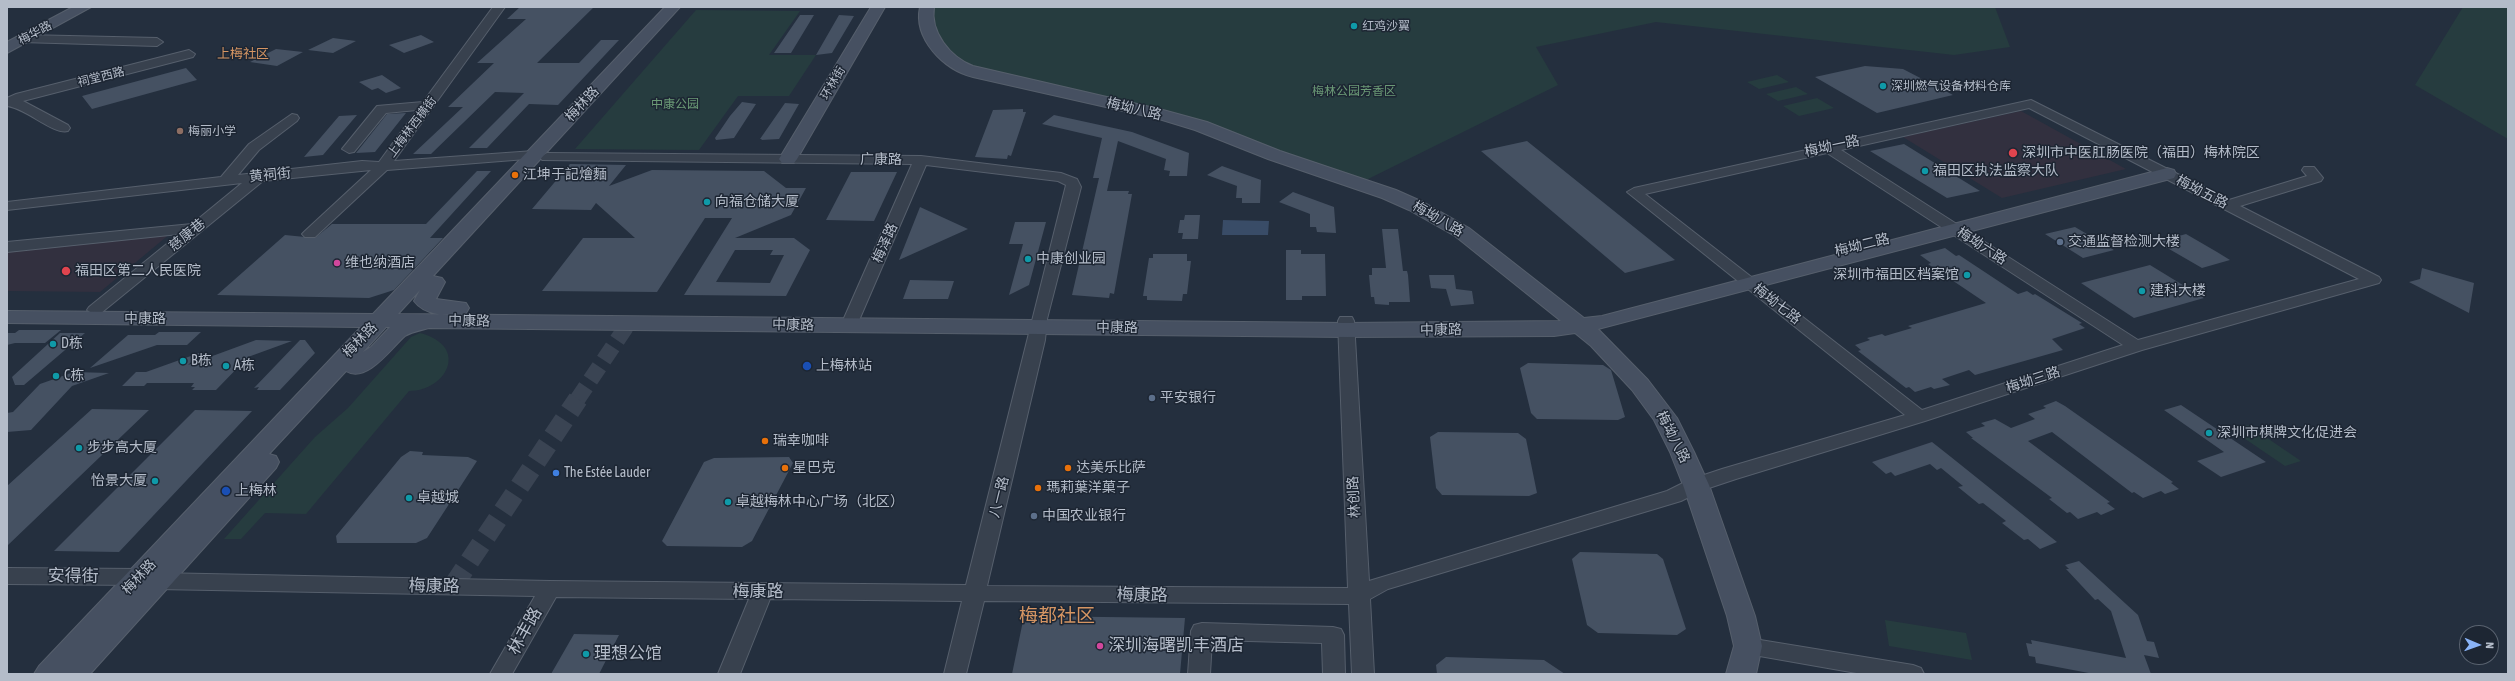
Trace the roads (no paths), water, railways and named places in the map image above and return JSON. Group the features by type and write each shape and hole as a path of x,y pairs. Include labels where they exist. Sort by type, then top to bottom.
{"main road":[{"name":"梅华路","path":"7,42 73,7"},
{"name":"梅华路","path":"7,48 84,7"},
{"name":"梅林路","path":"49,674 142,581 426,282 673,7"},
{"name":"梅林路","path":"540,156 686,7"},
{"name":"环林街","path":"788,159 878,7"},
{"name":"梅坳八路","path":"927,7 926,21 932,34 946,55 956,64 990,77 1188,122 1274,155 1389,194 1458,229 1605,347 1651,398 1665,418 1696,485 1741,616 1748,646 1741,674"},
{"name":"梅坳二路","path":"1573,322 1746,279 2162,171"},
{"path":"345,366 356,333 353,327 326,325 324,316 378,306 391,299 402,289 426,282 433,289 425,301 428,305 432,307 460,308 467,317"},
{"name":"中康路","path":"7,309 324,316"},
{"name":"中康路","path":"7,317 393,316 1346,325 1573,322"},
{"path":"345,366 379,352 398,331 406,327 420,323 467,317"},
{"name":"梅林路","path":"72,674 142,581"}],"street":[{"name":"上梅林西横街","path":"310,234 383,166 429,106 499,7"},
{"path":"25,39 157,42"},
{"name":"祠堂西路","path":"10,102 21,97 189,54"},
{"path":"10,102 63,128"},
{"name":"梅坳一路","path":"1634,192 1827,147 2031,104"},
{"name":"梅坳五路","path":"2031,104 2373,280"},
{"path":"349,149 382,109 429,106"},
{"path":"226,180 254,147 292,118"},
{"name":"梅坳六路","path":"1827,147 1952,226 2136,346"},
{"name":"广康路","path":"540,156 921,160 1061,177 1072,182 1074,187 1038,323"},
{"name":"黄祠街","path":"7,206 362,165 383,166 540,156"},
{"name":"梅泽路","path":"851,321 921,160"},
{"path":"2228,205 2316,178 2309,170"},
{"name":"慈康巷","path":"95,310 260,176"},
{"name":"梅坳七路","path":"1634,192 1919,417"},
{"path":"7,247 196,228"},
{"name":"梅坳三路","path":"1696,485 1919,417 2136,346 2373,280"},
{"name":"八一路","path":"955,674 1037,340 1038,323"},
{"name":"林创路","path":"1346,325 1363,674"},
{"name":"梅康路","path":"142,581 762,592 1336,597 1359,594 1381,584 1674,496 1696,485"},
{"name":"安得街","path":"7,576 142,581"},
{"name":"安得街","path":"7,584 142,581"},
{"name":"林丰路","path":"501,674 550,589"},
{"path":"728,674 762,592"},
{"path":"1199,674 1202,630 1333,635 1334,674"},
{"path":"1748,646 1913,674"}],"water":[{"path":"1223,220 1269,221 1268,235 1222,235"}],"tunnel":[{"path":"577,400 628,324"},
{"path":"453,586 578,399"}],"place":[{"name":"红鸡沙翼","path":"1354,26"},
{"name":"深圳燃气设备材料仓库","path":"1883,86"},
{"name":"梅丽小学","path":"180,131"},
{"name":"深圳市中医肛肠医院（福田）梅林院区","path":"2013,153"},
{"name":"福田区执法监察大队","path":"1925,171"},
{"name":"江坤于記燴麵","path":"515,175"},
{"name":"向福仓储大厦","path":"707,202"},
{"name":"交通监督检测大楼","path":"2060,242"},
{"name":"中康创业园","path":"1028,259"},
{"name":"维也纳酒店","path":"337,263"},
{"name":"福田区第二人民医院","path":"66,271"},
{"name":"深圳市福田区档案馆","path":"1967,275"},
{"name":"建科大楼","path":"2142,291"},
{"name":"D栋","path":"53,344"},
{"name":"B栋","path":"183,361"},
{"name":"A栋","path":"226,366"},
{"name":"上梅林站","path":"807,366"},
{"name":"C栋","path":"56,376"},
{"name":"平安银行","path":"1152,398"},
{"name":"深圳市棋牌文化促进会","path":"2209,433"},
{"name":"瑞幸咖啡","path":"765,441"},
{"name":"步步高大厦","path":"79,448"},
{"name":"星巴克","path":"785,468"},
{"name":"达美乐比萨","path":"1068,468"},
{"name":"The Estée Lauder","path":"556,473"},
{"name":"怡景大厦","path":"155,481"},
{"name":"瑪莉葉洋菓子","path":"1038,488"},
{"name":"上梅林","path":"226,491"},
{"name":"卓越城","path":"409,498"},
{"name":"卓越梅林中心广场（北区）","path":"728,502"},
{"name":"中国农业银行","path":"1034,516"},
{"name":"深圳海曙凯丰酒店","path":"1100,646"},
{"name":"理想公馆","path":"586,654"}],"district":[{"name":"上梅社区","path":"243,54"},
{"name":"梅都社区","path":"1057,616"}],"park label":[{"name":"梅林公园芳香区","path":"1354,91"},
{"name":"中康公园","path":"675,104"}]}
